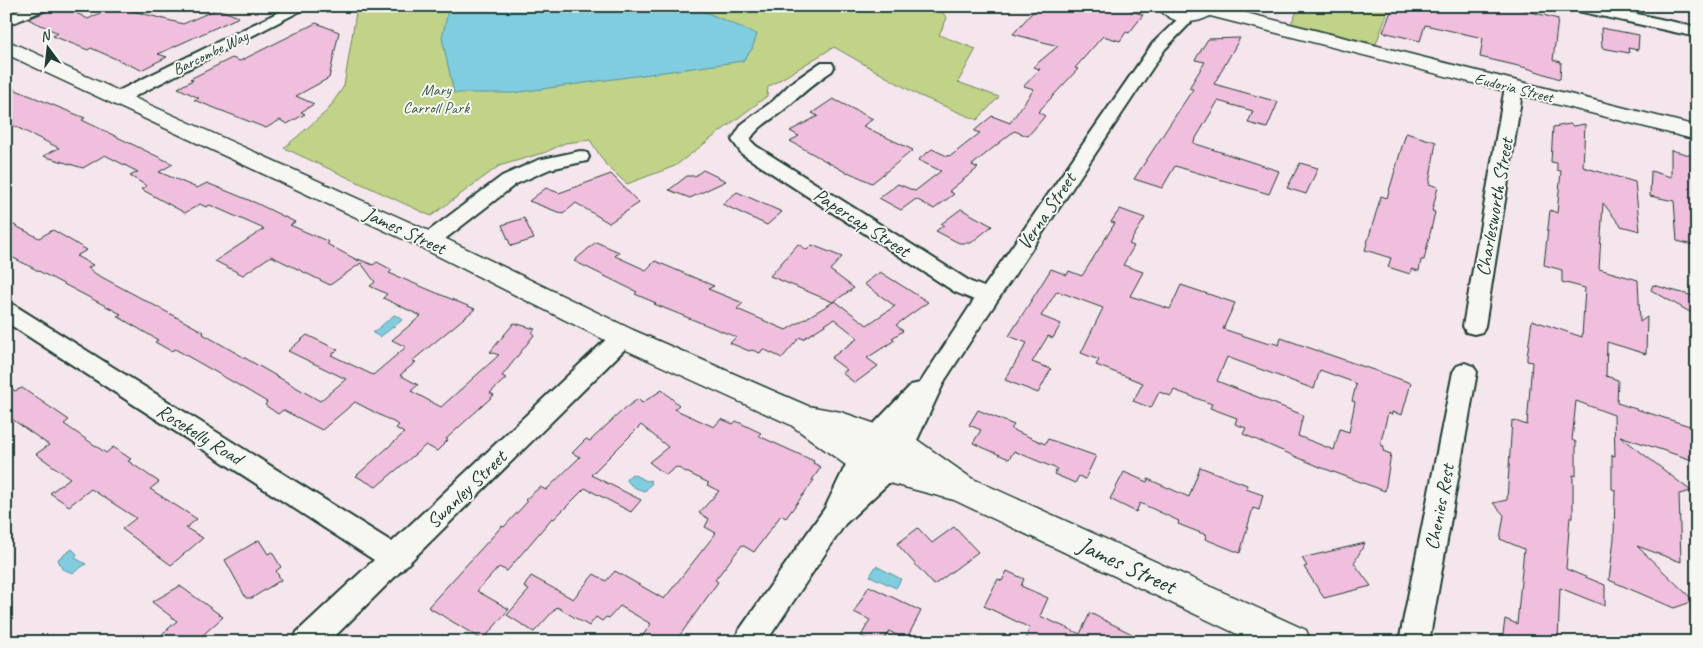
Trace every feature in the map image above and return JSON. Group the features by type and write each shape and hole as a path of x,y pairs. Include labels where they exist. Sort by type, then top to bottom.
{"street":[{"path":"6,21 42,6"},
{"name":"Barcombe Way","path":"118,98 302,6"},
{"path":"1578,6 1697,32"},
{"name":"Eudoria Street","path":"1165,8 1197,12 1306,41 1331,42 1697,132"},
{"name":"Verna Street","path":"1159,46 1165,8"},
{"name":"Verna Street","path":"749,642 835,516 935,377 1159,46 1197,12"},
{"name":"James Street","path":"6,46 429,241 623,337 960,488 1293,642"},
{"name":"Papercap Street","path":"826,67 796,88 779,105 748,128 741,140 749,150 955,282 988,297"},
{"name":"Charlesworth Street","path":"1474,326 1514,87"},
{"path":"429,241 509,180 545,164 580,157"},
{"name":"Rosekelly Road","path":"6,311 394,558"},
{"name":"Swanley Street","path":"308,642 623,337"},
{"name":"Chenies Rest","path":"1414,642 1465,372"}],"green space":[{"name":"Mary Carroll Park","path":"357,6 937,6 947,18 939,35 976,49 958,82 999,97 977,120 918,95 834,47 768,87 767,96 675,166 627,184 606,165 590,140 565,143 546,152 499,166 431,216 284,148 327,111 344,86"},
{"path":"1300,6 1390,6 1376,44 1291,23"}],"water":[{"path":"449,6 691,6 757,34 752,49 743,61 513,93 454,93 442,38"},
{"path":"394,315 402,318 401,321 380,337 373,333"},
{"path":"632,474 647,481 650,480 652,483 645,491 637,488 626,479"},
{"path":"72,549 77,554 75,558 86,564 73,573 62,569 58,559"},
{"path":"876,566 901,579 896,588 870,576"}],"building":[{"path":"51,6 63,6 88,19 114,6 183,24 217,9 239,17 158,54 167,57 141,70 91,48 88,50 53,36 58,33 28,19 48,11"},
{"path":"1038,6 1133,6 1130,10 1143,15 1120,41 1103,36 1075,68 1078,69 1038,112 1045,116 1028,136 1014,131 972,165 978,168 949,191 954,194 934,209 916,199 901,210 879,198 898,184 915,191 941,171 918,160 932,149 947,156 952,155 980,133 974,131 992,116 1010,123 1034,89 1024,86 1040,69 1033,67 1058,46 1013,34"},
{"path":"1393,6 1509,6 1558,19 1553,60 1561,62 1560,79 1527,68 1480,57 1483,38 1425,25 1420,41 1383,32"},
{"path":"316,23 339,32 329,78 296,96 314,104 301,112 305,114 287,124 280,120 266,128 194,100 199,98 178,88 193,80 190,79 232,58 240,61"},
{"path":"1601,28 1639,35 1638,50 1628,48 1629,53 1602,48"},
{"path":"1240,38 1214,84 1278,102 1267,128 1248,123 1253,111 1218,101 1193,143 1279,171 1269,194 1175,166 1162,188 1134,179 1193,89 1189,88 1205,62 1195,60 1208,39"},
{"path":"6,86 85,118 82,120 173,164 159,172 197,188 207,183 256,203 295,222 290,225 329,242 327,244 359,261 358,259 373,265 377,262 392,270 389,273 475,309 412,361 416,362 400,375 418,385 411,391 441,407 499,355 490,352 514,323 535,329 532,333 534,335 502,376 506,378 490,393 494,395 446,439 448,440 437,451 426,445 376,487 356,476 404,433 396,428 399,425 355,402 322,430 283,410 278,414 265,405 267,402 233,382 175,349 171,351 155,342 158,340 117,316 121,314 6,254 6,221 39,238 53,230 87,250 76,256 93,265 88,268 96,274 204,332 203,334 320,401 346,379 288,351 307,335 338,350 331,355 373,375 406,347 392,340 421,316 383,298 387,294 370,286 375,282 361,263 330,285 271,256 243,275 215,261 264,229 210,205 206,207 200,204 185,213 141,189 147,186 130,176 138,172 105,155 83,168 43,156 59,148 6,122"},
{"path":"833,99 873,119 863,126 913,150 872,183 847,173 790,141 799,136 790,131 818,116 812,113"},
{"path":"1570,124 1573,126 1585,124 1583,167 1635,182 1640,231 1621,226 1603,203 1599,269 1638,280 1640,322 1647,317 1646,354 1607,342 1606,376 1618,380 1617,403 1693,427 1695,461 1620,436 1691,491 1679,494 1681,562 1637,546 1694,601 1674,608 1609,580 1614,539 1615,490 1612,489 1612,455 1615,456 1614,415 1576,401 1572,440 1576,442 1576,476 1573,475 1573,518 1570,516 1566,569 1605,585 1605,606 1560,588 1558,642 1502,642 1505,619 1517,624 1524,549 1500,539 1504,515 1493,503 1507,500 1512,420 1527,425 1532,362 1527,361 1527,357 1532,320 1582,337 1585,288 1562,282 1562,270 1544,265 1550,210 1557,213 1561,171 1557,170 1557,163 1551,162 1553,127"},
{"path":"1406,133 1436,142 1429,184 1438,187 1432,211 1435,212 1424,260 1421,260 1419,271 1411,269 1410,274 1388,267 1391,258 1365,250 1381,196 1387,198"},
{"path":"1671,150 1697,157 1697,246 1677,241 1674,201 1650,196 1651,171 1671,177"},
{"path":"1300,163 1318,168 1306,194 1287,188"},
{"path":"703,170 726,181 690,198 669,190 687,176 695,176"},
{"path":"611,174 639,203 609,223 576,203 563,214 529,201 546,188 559,193"},
{"path":"737,192 782,212 767,225 722,204"},
{"path":"961,209 992,226 971,243 959,243 936,231 944,225 941,224"},
{"path":"1120,209 1145,218 1129,244 1134,246 1123,265 1143,272 1130,296 1170,309 1181,285 1235,303 1223,329 1269,344 1270,342 1279,345 1281,338 1411,383 1402,415 1392,412 1392,415 1388,413 1380,445 1384,446 1383,451 1391,454 1385,491 1320,467 1243,434 1246,428 1235,424 1237,418 1210,408 1212,404 1174,390 1171,396 1159,392 1151,408 1133,401 1143,383 1096,365 1099,360 1081,353 1103,308 1057,291 1041,316 1061,324 1053,338 1048,336 1032,362 1051,369 1038,393 1005,380 1027,343 1009,336 1051,269 1067,275 1069,271 1082,276 1115,223 1111,222","holes":["1227,357 1314,389 1320,370 1353,382 1356,385 1352,401 1355,402 1349,432 1340,429 1334,450 1298,436 1303,415 1217,381"]},
{"path":"524,218 534,239 511,246 502,225"},
{"path":"596,242 619,252 615,256 646,270 655,261 714,286 708,289 743,303 737,309 786,330 835,301 867,325 895,306 864,284 880,272 928,302 896,325 903,331 892,338 895,340 867,358 878,366 855,383 842,373 847,370 831,358 858,338 834,319 803,339 800,337 782,358 763,349 760,353 752,350 749,351 730,343 736,337 654,304 656,303 635,294 637,292 574,261"},
{"path":"798,244 807,250 812,245 842,257 830,270 854,288 833,302 770,276"},
{"path":"1653,285 1697,297 1697,316 1651,290"},
{"path":"6,385 15,391 22,388 69,420 64,424 106,453 113,447 131,459 128,461 159,482 150,489 197,519 186,528 203,538 171,565 122,529 136,518 91,489 69,506 50,493 70,478 36,454 49,445 6,415"},
{"path":"662,390 679,405 674,409 714,427 721,419 733,424 736,421 761,433 759,435 761,437 814,461 813,463 821,467 812,480 814,480 786,518 781,515 754,552 742,545 715,580 718,582 675,642 638,642 651,624 620,606 609,618 606,617 602,621 596,617 589,626 557,607 534,632 507,615 529,590 524,587 531,576 573,599 594,574 606,581 615,571 664,599 716,533 705,527 709,519 699,513 719,491 707,485 709,483 676,467 666,475 649,462 668,447 641,425 591,475 641,500 631,512 585,488 554,519 552,518 507,571 499,567 477,591 509,609 483,640 428,607 502,526 504,527 527,502 525,500 540,487 546,490 580,457 572,453 586,439 590,441 624,409 638,399 642,403"},
{"path":"978,410 1014,425 1011,429 1045,444 1048,439 1096,456 1085,479 1079,476 1075,483 1054,474 1057,469 1014,451 1009,459 973,443 981,430 969,425"},
{"path":"1200,467 1247,485 1246,489 1263,495 1259,510 1253,508 1240,553 1205,539 1206,535 1178,524 1179,521 1140,503 1136,512 1110,499 1124,472 1147,482 1148,479 1189,497"},
{"path":"954,527 978,552 934,585 897,544 918,528 932,543"},
{"path":"259,540 268,554 272,552 281,567 276,571 281,580 252,598 246,598 225,560"},
{"path":"1365,543 1354,563 1371,586 1324,598 1304,567 1307,566 1302,558"},
{"path":"1007,571 1024,579 1021,586 1048,598 1040,616 1080,634 1090,613 1148,642 1025,642 1030,628 984,606 998,579 1002,581"},
{"path":"180,586 223,617 195,642 153,642 177,621 152,602"},
{"path":"869,586 921,611 906,640 889,631 883,642 873,642 861,636 870,620 854,612"}]}
